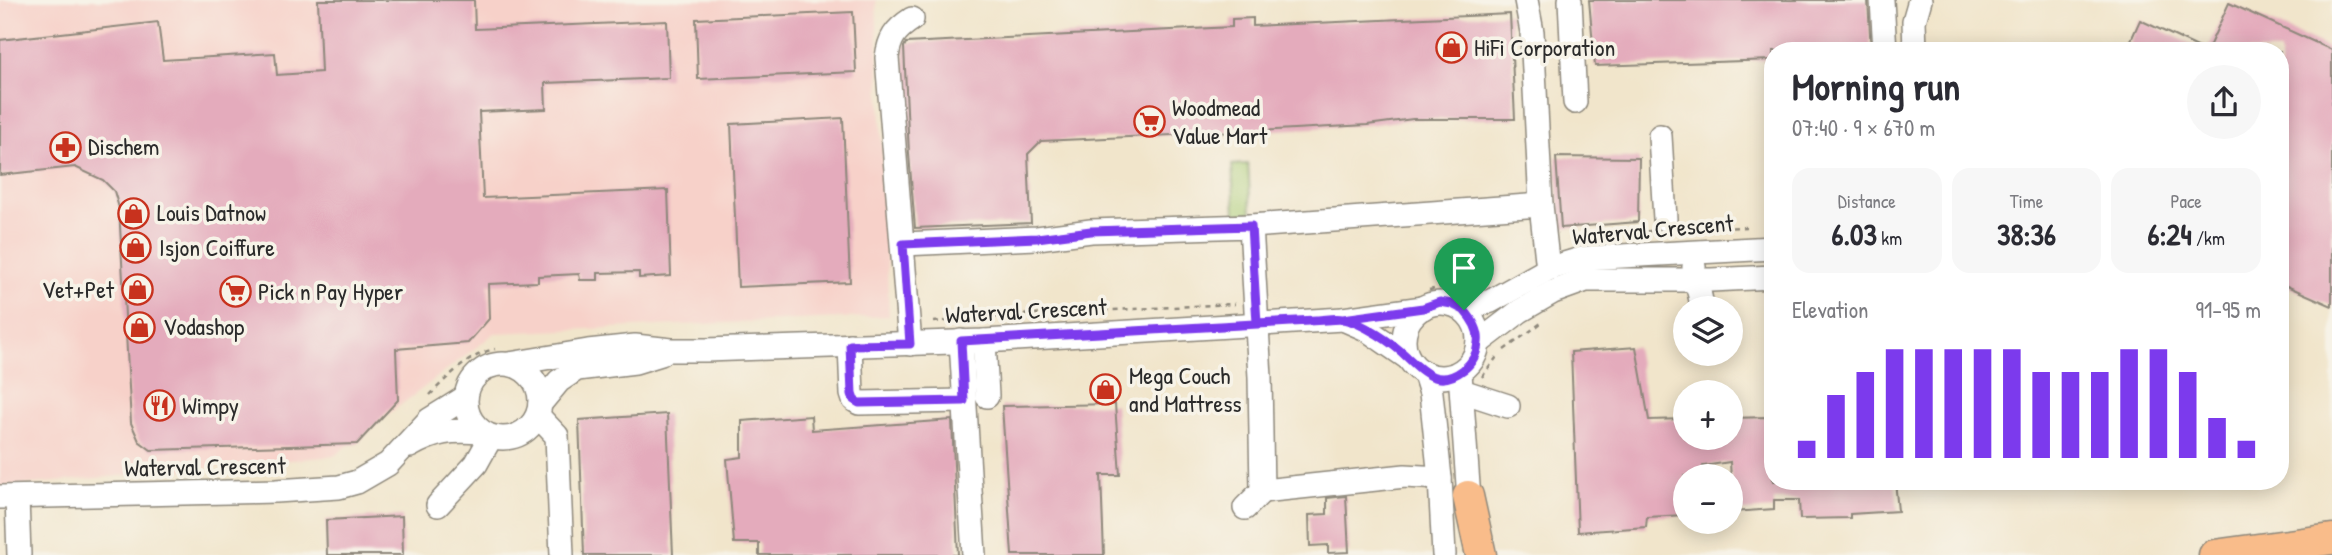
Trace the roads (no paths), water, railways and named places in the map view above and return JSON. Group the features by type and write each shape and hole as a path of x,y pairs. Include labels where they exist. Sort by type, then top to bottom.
{"main road":[{"path":"1468,496 1481,555"},
{"path":"2214,555 2332,539"}],"street":[{"path":"1526,0 1531,19 1541,205 1548,269"},
{"path":"1570,0 1575,102"},
{"path":"1882,0 1884,42"},
{"path":"1915,42 1914,21 1920,0"},
{"path":"910,344 887,58 891,37 912,19"},
{"path":"1660,136 1665,219"},
{"path":"903,244 1024,239 1091,231 1251,226 1541,205"},
{"path":"1251,226 1262,491"},
{"name":"Waterval Crescent","path":"1464,310 1490,301 1548,269 1584,258 1764,248"},
{"path":"1702,250 1702,291"},
{"name":"Waterval Crescent","path":"1478,343 1520,311 1553,292 1586,280 1702,291 1764,279"},
{"path":"1475,555 1468,496 1466,386 1469,365 1478,343 1478,331 1464,310 1440,302 1423,308 1409,322 1404,334 1404,346 1415,367 1425,374 1449,377 1466,386 1508,406"},
{"name":"Waterval Crescent","path":"509,364 635,346 671,350 984,341 1343,319 1423,308"},
{"name":"Waterval Crescent","path":"1343,319 1366,328 1408,358"},
{"path":"961,341 976,399"},
{"path":"974,555 976,399 984,341"},
{"path":"850,345 852,394 854,400 859,403 976,399"},
{"name":"Waterval Crescent","path":"539,410 559,381 577,369 635,362 671,350"},
{"path":"486,434 468,414 466,397 471,382 487,367 509,364 520,367 536,382 539,410 557,436 562,555"},
{"path":"1425,374 1431,393 1440,478 1444,555"},
{"path":"401,452 418,429 466,397"},
{"path":"401,452 428,436 443,431 513,437 523,432 539,410"},
{"path":"438,505 476,464 486,434"},
{"name":"Waterval Crescent","path":"8,497 316,490 357,482 388,464 401,452"},
{"path":"1245,508 1262,491 1405,476 1440,478"},
{"path":"8,497 19,555"}],"place":[{"name":"HiFi Corporation","path":"1451,48"},
{"name":"Woodmead Value Mart","path":"1149,122"},
{"name":"Dischem","path":"65,147"},
{"name":"Louis Datnow","path":"134,213"},
{"name":"Isjon Coiffure","path":"136,248"},
{"name":"Vet+Pet","path":"137,290"},
{"name":"Pick n Pay Hyper","path":"235,292"},
{"name":"Vodashop","path":"140,327"},
{"name":"Mega Couch and Mattress","path":"1106,390"},
{"name":"Wimpy","path":"159,406"}]}
